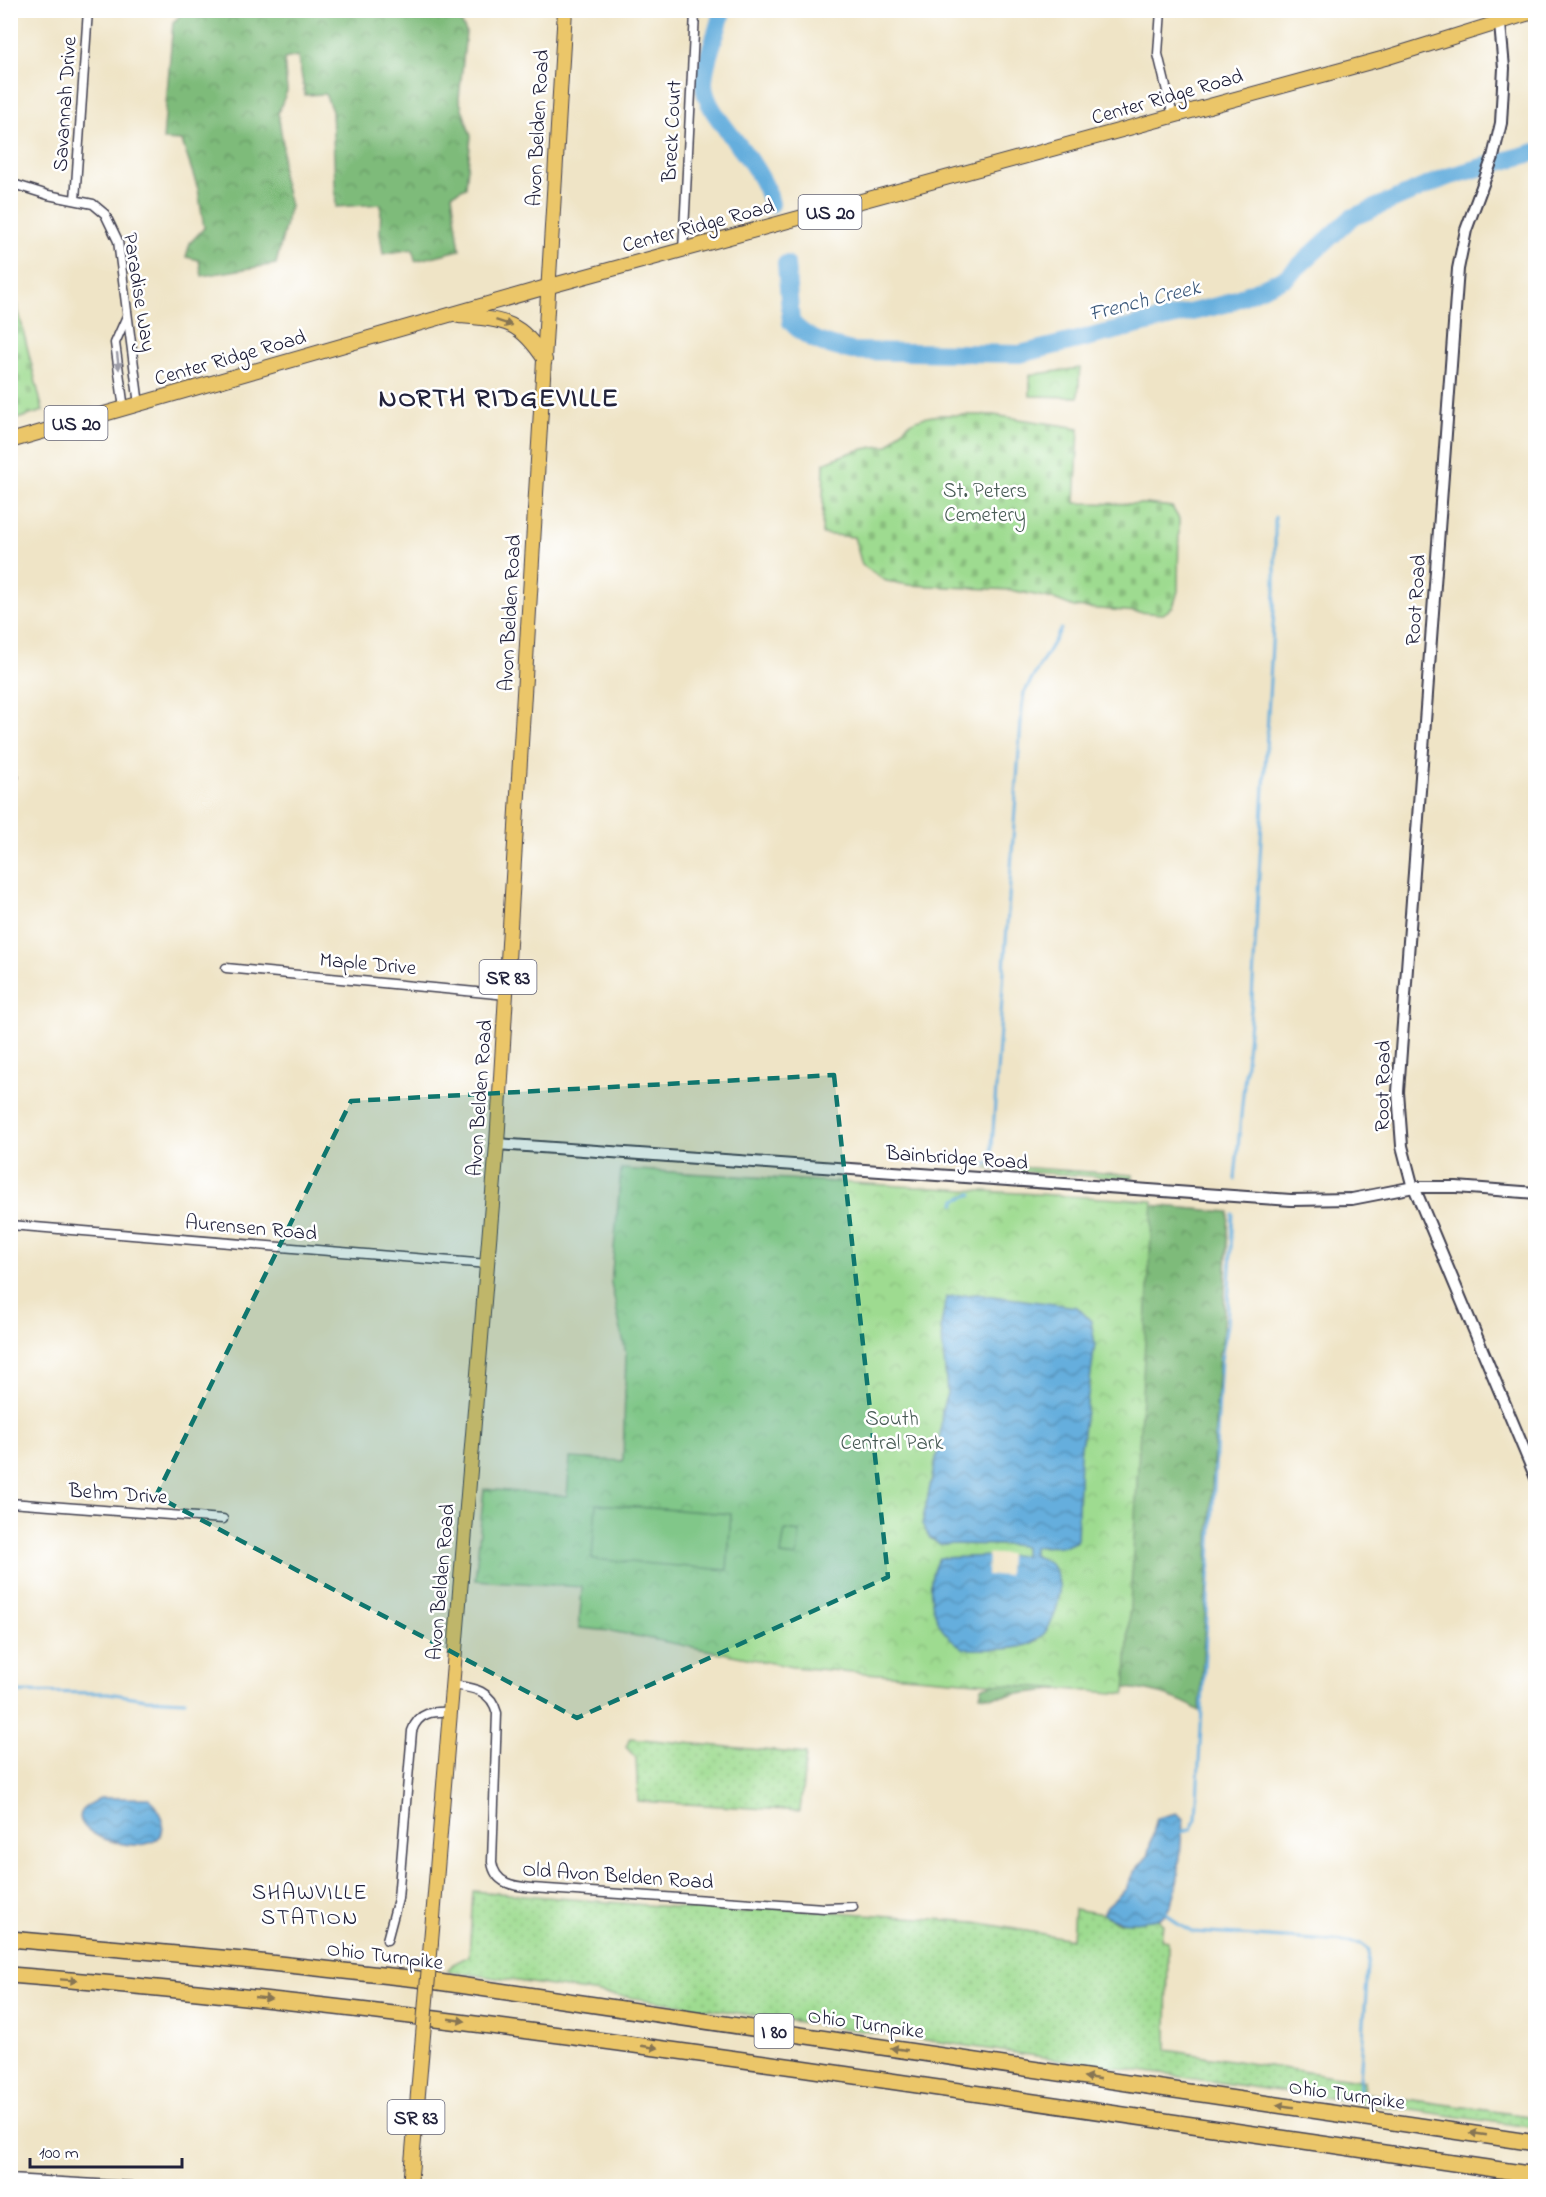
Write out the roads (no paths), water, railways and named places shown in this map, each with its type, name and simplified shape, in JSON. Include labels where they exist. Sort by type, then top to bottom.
[{"type":"highway","name":"Ohio Turnpike","points":[[10,1939],[220,1957],[418,1979],[1536,2143]]},
{"type":"highway","name":"I 80","points":[[10,1975],[142,1985],[452,2019],[1188,2123],[1536,2175]]},
{"type":"main road","name":"Avon Belden Road","points":[[410,2187],[497,1144],[565,10]]},
{"type":"main road","name":"Center Ridge Road","points":[[10,441],[550,286],[1173,116],[1498,17],[1536,10]]},
{"type":"main road","points":[[447,315],[484,318],[512,325],[524,332],[545,360]]},
{"type":"street","name":"Savannah Drive","points":[[75,200],[88,10]]},
{"type":"street","points":[[1161,10],[1158,54],[1173,116]]},
{"type":"street","name":"Breck Court","points":[[683,251],[695,14]]},
{"type":"street","name":"Root Road","points":[[1498,17],[1503,86],[1501,123],[1493,157],[1470,214],[1462,247],[1450,376],[1398,1092],[1400,1138],[1413,1186],[1536,1478]]},
{"type":"street","name":"Paradise Way","points":[[10,183],[48,195],[93,204],[105,214],[118,241],[139,405]]},
{"type":"street","points":[[124,409],[115,343],[127,316]]},
{"type":"street","points":[[10,794],[14,777]]},
{"type":"street","name":"Maple Drive","points":[[226,968],[507,995]]},
{"type":"street","name":"Bainbridge Road","points":[[497,1144],[1291,1200],[1352,1198],[1413,1186],[1536,1193]]},
{"type":"street","name":"Aurensen Road","points":[[10,1225],[488,1264]]},
{"type":"street","name":"Behm Drive","points":[[10,1503],[223,1519]]},
{"type":"street","name":"Old Avon Belden Road","points":[[453,1685],[482,1690],[495,1705],[498,1726],[492,1862],[494,1873],[501,1881],[514,1886],[544,1889],[824,1908],[853,1907]]},
{"type":"street","points":[[387,1940],[398,1899],[412,1731],[418,1718],[424,1714],[451,1712]]},
{"type":"street","points":[[10,2179],[131,2187]]},
{"type":"water","points":[[977,1294],[1077,1307],[1091,1321],[1095,1344],[1080,1455],[1077,1541],[1066,1546],[1033,1547],[1033,1555],[1050,1564],[1056,1572],[1059,1582],[1057,1605],[1054,1617],[1042,1636],[1034,1642],[1009,1649],[964,1649],[947,1635],[932,1603],[932,1575],[939,1558],[1024,1555],[1024,1547],[939,1544],[930,1538],[922,1524],[940,1440],[942,1410],[947,1393],[941,1326],[946,1297]]},
{"type":"water","points":[[100,1798],[149,1798],[160,1814],[161,1835],[151,1843],[136,1845],[118,1843],[87,1829],[81,1819],[84,1808]]},
{"type":"water","points":[[1176,1813],[1184,1819],[1179,1869],[1175,1894],[1165,1914],[1155,1919],[1132,1922],[1113,1919],[1103,1914],[1107,1906],[1126,1889],[1133,1873],[1147,1857],[1157,1818]]},
{"type":"waterway","name":"French Creek","points":[[722,10],[706,65],[704,83],[706,96],[722,124],[757,170],[771,204]]},
{"type":"waterway","name":"French Creek","points":[[786,264],[791,322],[804,333],[819,341],[852,351],[1020,354],[1225,304],[1287,277],[1351,218],[1447,177],[1536,152]]},
{"type":"waterway","points":[[1235,1179],[1252,999],[1275,591],[1275,517]]},
{"type":"waterway","points":[[984,1165],[991,1161],[1024,693],[1061,629]]},
{"type":"waterway","points":[[955,1204],[956,1200],[972,1194]]},
{"type":"waterway","points":[[1181,1832],[1191,1829],[1196,1819],[1221,1360],[1227,1324],[1233,1214]]},
{"type":"waterway","points":[[10,1692],[108,1693],[145,1699],[185,1701]]},
{"type":"waterway","points":[[1166,1912],[1178,1924],[1193,1932],[1347,1942],[1361,1944],[1369,1950],[1359,2095]]},
{"type":"district","name":"NORTH RIDGEVILLE","points":[[499,397]]},
{"type":"district","name":"SHAWVILLE STATION","points":[[310,1904]]},
{"type":"park label","name":"St. Peters Cemetery","points":[[985,502]]},
{"type":"park label","name":"South Central Park","points":[[892,1430]]}]
